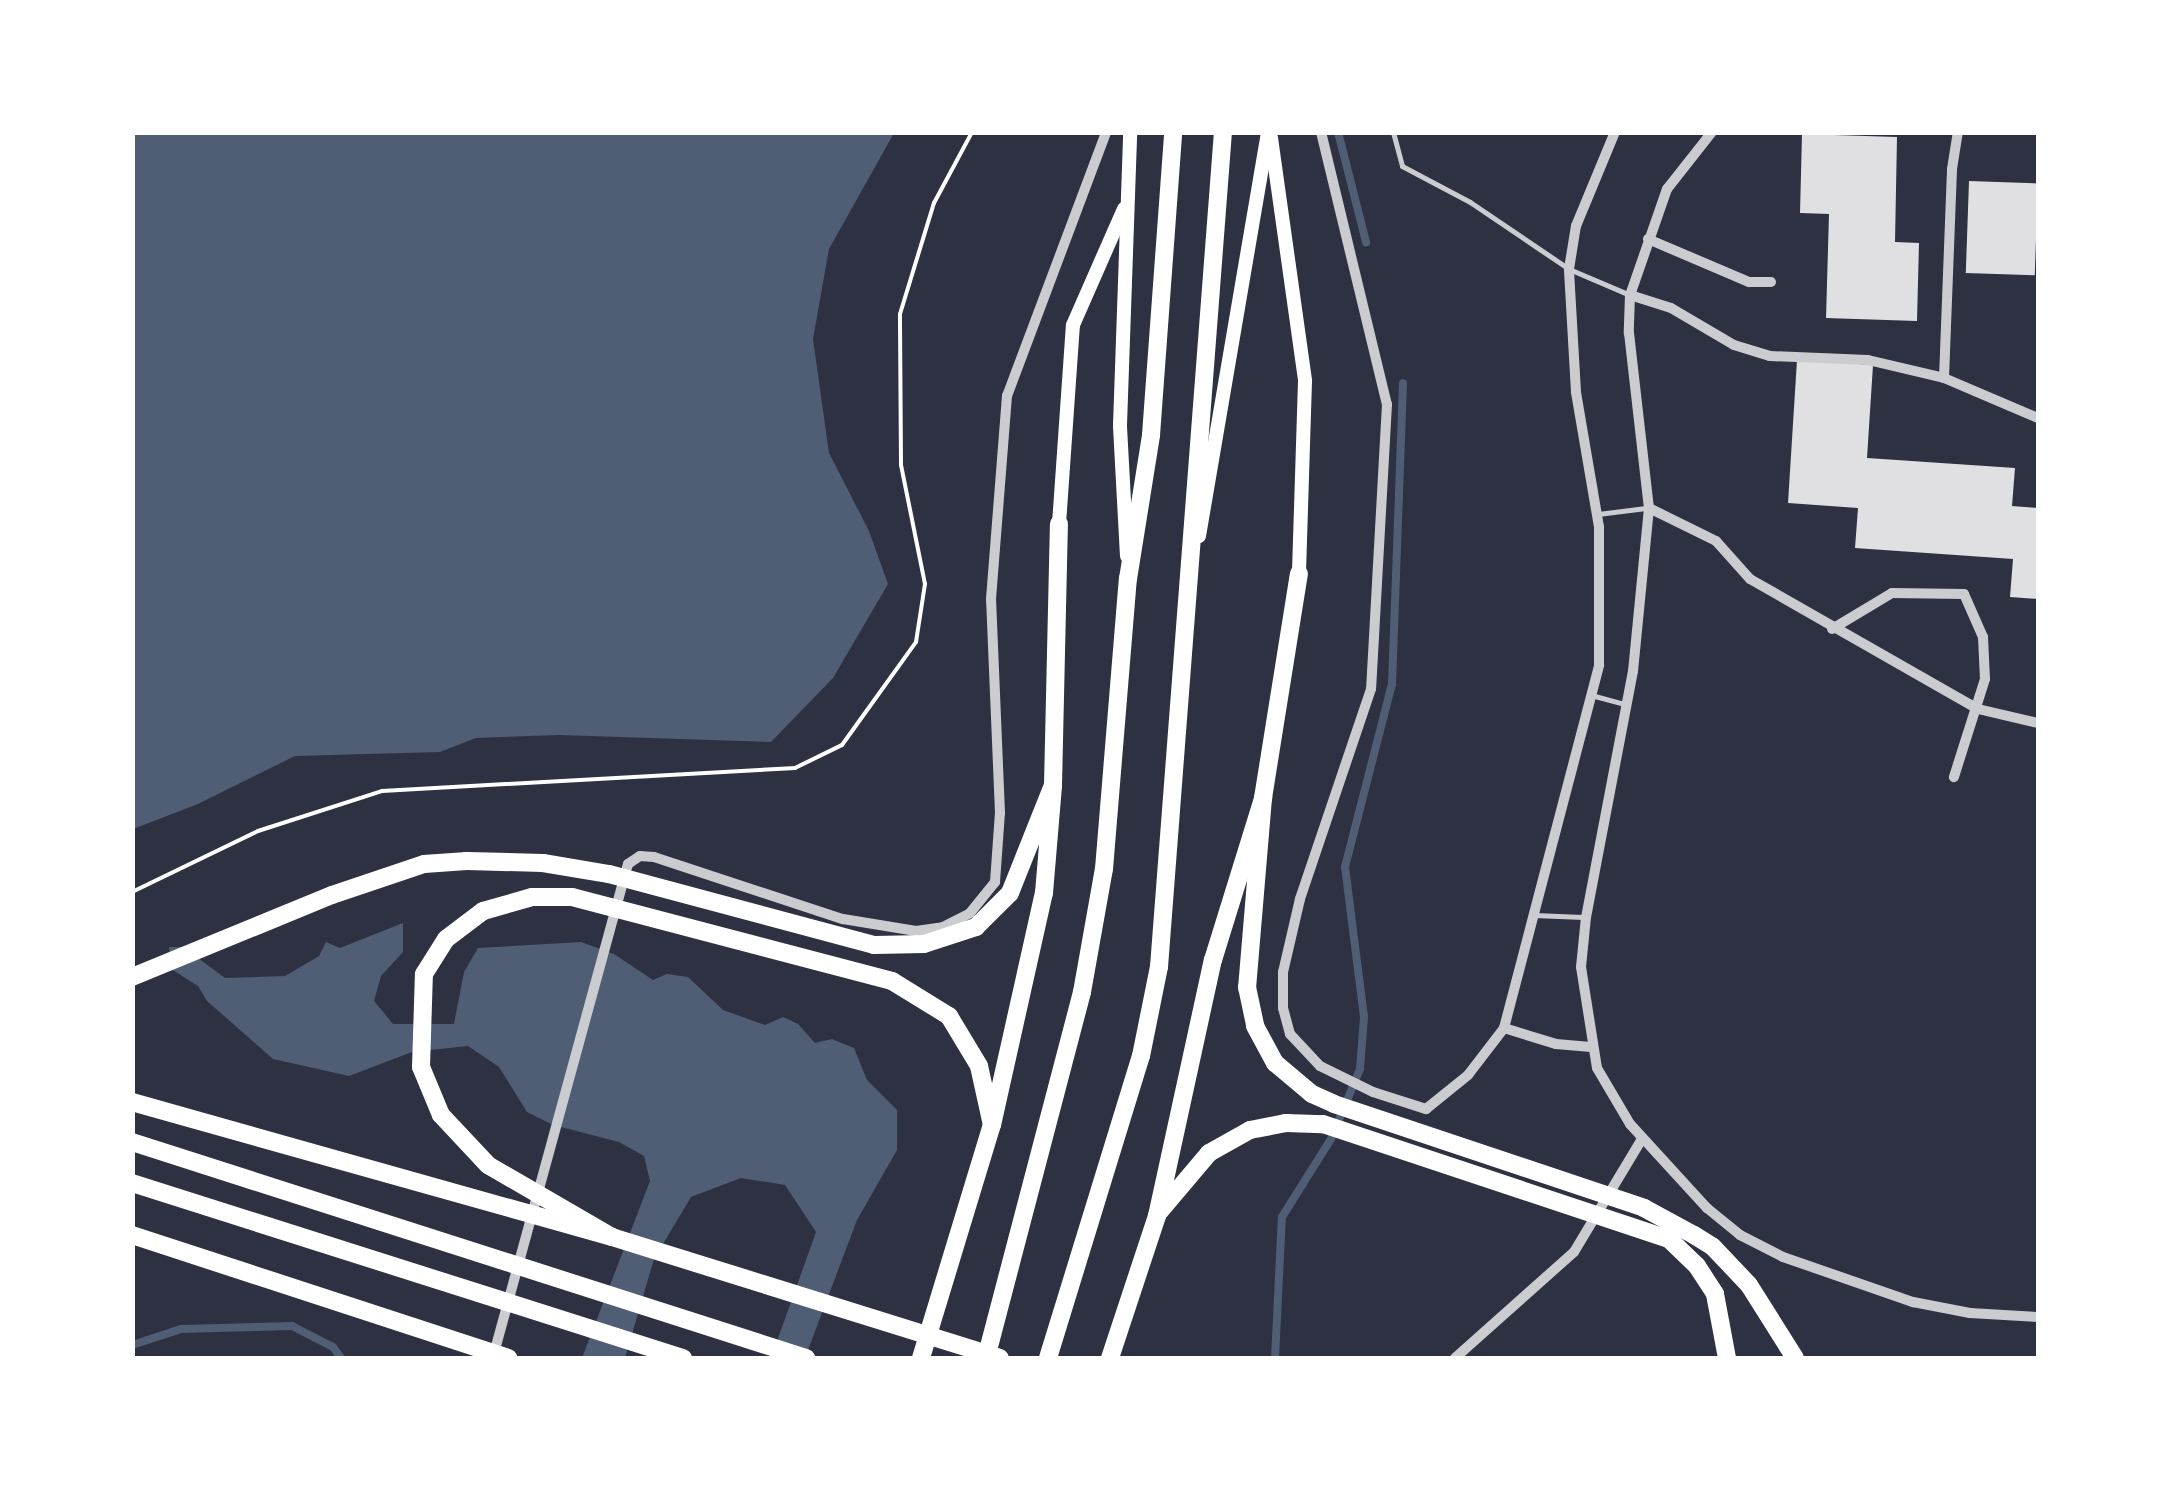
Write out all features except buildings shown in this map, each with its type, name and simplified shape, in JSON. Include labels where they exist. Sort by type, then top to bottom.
[{"type":"highway","points":[[986,1358],[1082,992],[1104,868],[1128,579],[1151,436],[1173,132]]},
{"type":"highway","points":[[1048,1358],[1141,1056],[1159,967],[1224,132]]},
{"type":"highway","points":[[921,1358],[992,1126],[1044,894],[1053,785],[1060,524]]},
{"type":"highway","points":[[1299,574],[1263,798],[1248,956],[1249,1007],[1275,1063],[1312,1094],[1334,1104],[1713,1247],[1770,1312],[1796,1358]]},
{"type":"highway","points":[[132,977],[332,894],[424,864],[543,863],[874,945],[924,944],[976,927],[1010,894],[1053,785]]},
{"type":"highway","points":[[1110,1358],[1156,1216],[1213,960],[1263,798]]},
{"type":"highway","points":[[612,1237],[488,1165],[440,1115],[421,1067],[424,974],[446,938],[482,911],[532,897],[572,897],[668,919],[892,981],[949,1016],[979,1066],[992,1126]]},
{"type":"highway","points":[[132,1102],[612,1237],[1000,1358]]},
{"type":"highway","points":[[1156,1216],[1209,1153],[1250,1130],[1286,1123],[1322,1124],[1641,1217],[1697,1266],[1715,1294],[1727,1358]]},
{"type":"highway","points":[[132,1142],[806,1358]]},
{"type":"highway","points":[[132,1183],[683,1358]]},
{"type":"highway","points":[[132,1235],[508,1358]]},
{"type":"main road","points":[[1128,579],[1120,424],[1130,132]]},
{"type":"main road","points":[[1190,591],[1269,132]]},
{"type":"main road","points":[[1269,132],[1305,381],[1299,574]]},
{"type":"main road","points":[[1060,524],[1073,325],[1128,200]]},
{"type":"street","points":[[492,1358],[628,864],[640,856],[843,920],[916,931],[943,927],[970,913],[995,882],[1000,860],[1000,814],[991,599],[1006,396],[1106,132]]},
{"type":"street","points":[[1320,132],[1388,404],[1371,689],[1300,899],[1283,972],[1282,1008],[1290,1034],[1320,1066],[1368,1090],[1426,1109],[1468,1075],[1504,1028],[1599,665],[1598,514],[1576,392],[1569,269],[1576,226],[1616,132]]},
{"type":"street","points":[[1712,132],[1667,190],[1630,295],[1629,333],[1649,508],[1633,671],[1586,917],[1582,967],[1596,1068],[1642,1138],[1707,1208],[1740,1235],[1783,1257],[1913,1302],[1970,1313],[2038,1317]]},
{"type":"street","points":[[1944,378],[1952,169],[1958,132]]},
{"type":"street","points":[[1648,239],[1749,282],[1771,282]]},
{"type":"street","points":[[1630,295],[1671,308],[1734,345],[1770,356],[1868,360],[1944,378],[2038,418]]},
{"type":"street","points":[[1649,508],[1716,541],[1750,579],[1832,629],[1978,709],[2038,723]]},
{"type":"street","points":[[1832,629],[1892,593],[1964,594],[1982,637],[1985,680],[1954,776]]},
{"type":"street","points":[[1504,1028],[1556,1044],[1591,1047]]},
{"type":"street","points":[[1455,1358],[1574,1252],[1642,1138]]},
{"type":"lane","points":[[1392,132],[1402,166],[1470,202],[1569,269],[1630,295]]},
{"type":"lane","points":[[1598,514],[1649,508]]},
{"type":"lane","points":[[1591,695],[1625,704]]},
{"type":"lane","points":[[1534,915],[1586,917]]},
{"type":"path","points":[[132,892],[258,831],[382,791],[795,768],[842,745],[916,642],[924,584],[901,464],[900,314],[934,203],[972,132]]},
{"type":"water","points":[[133,132],[894,133],[829,249],[813,339],[829,453],[869,531],[888,584],[833,678],[771,742],[559,735],[476,738],[440,752],[295,756],[198,804],[133,829]]},
{"type":"water","points":[[403,923],[403,952],[381,976],[374,1001],[393,1024],[454,1024],[464,972],[478,948],[581,942],[614,954],[653,980],[667,974],[688,977],[723,1010],[765,1025],[783,1017],[798,1024],[815,1043],[832,1039],[854,1048],[867,1080],[897,1110],[897,1150],[857,1220],[805,1358],[771,1358],[816,1232],[785,1185],[741,1178],[691,1197],[654,1259],[625,1358],[582,1358],[650,1181],[644,1156],[619,1142],[553,1125],[527,1112],[499,1067],[468,1046],[412,1052],[349,1076],[273,1059],[207,1001],[198,986],[171,969],[169,947],[183,947],[225,978],[285,976],[319,956],[326,942],[340,948]]},
{"type":"waterway","points":[[1338,132],[1366,242]]},
{"type":"waterway","points":[[1275,1358],[1282,1217],[1331,1139],[1360,1069],[1364,1017],[1345,867],[1392,684],[1403,383]]},
{"type":"waterway","points":[[132,1345],[181,1329],[292,1326],[333,1347],[341,1358]]}]
